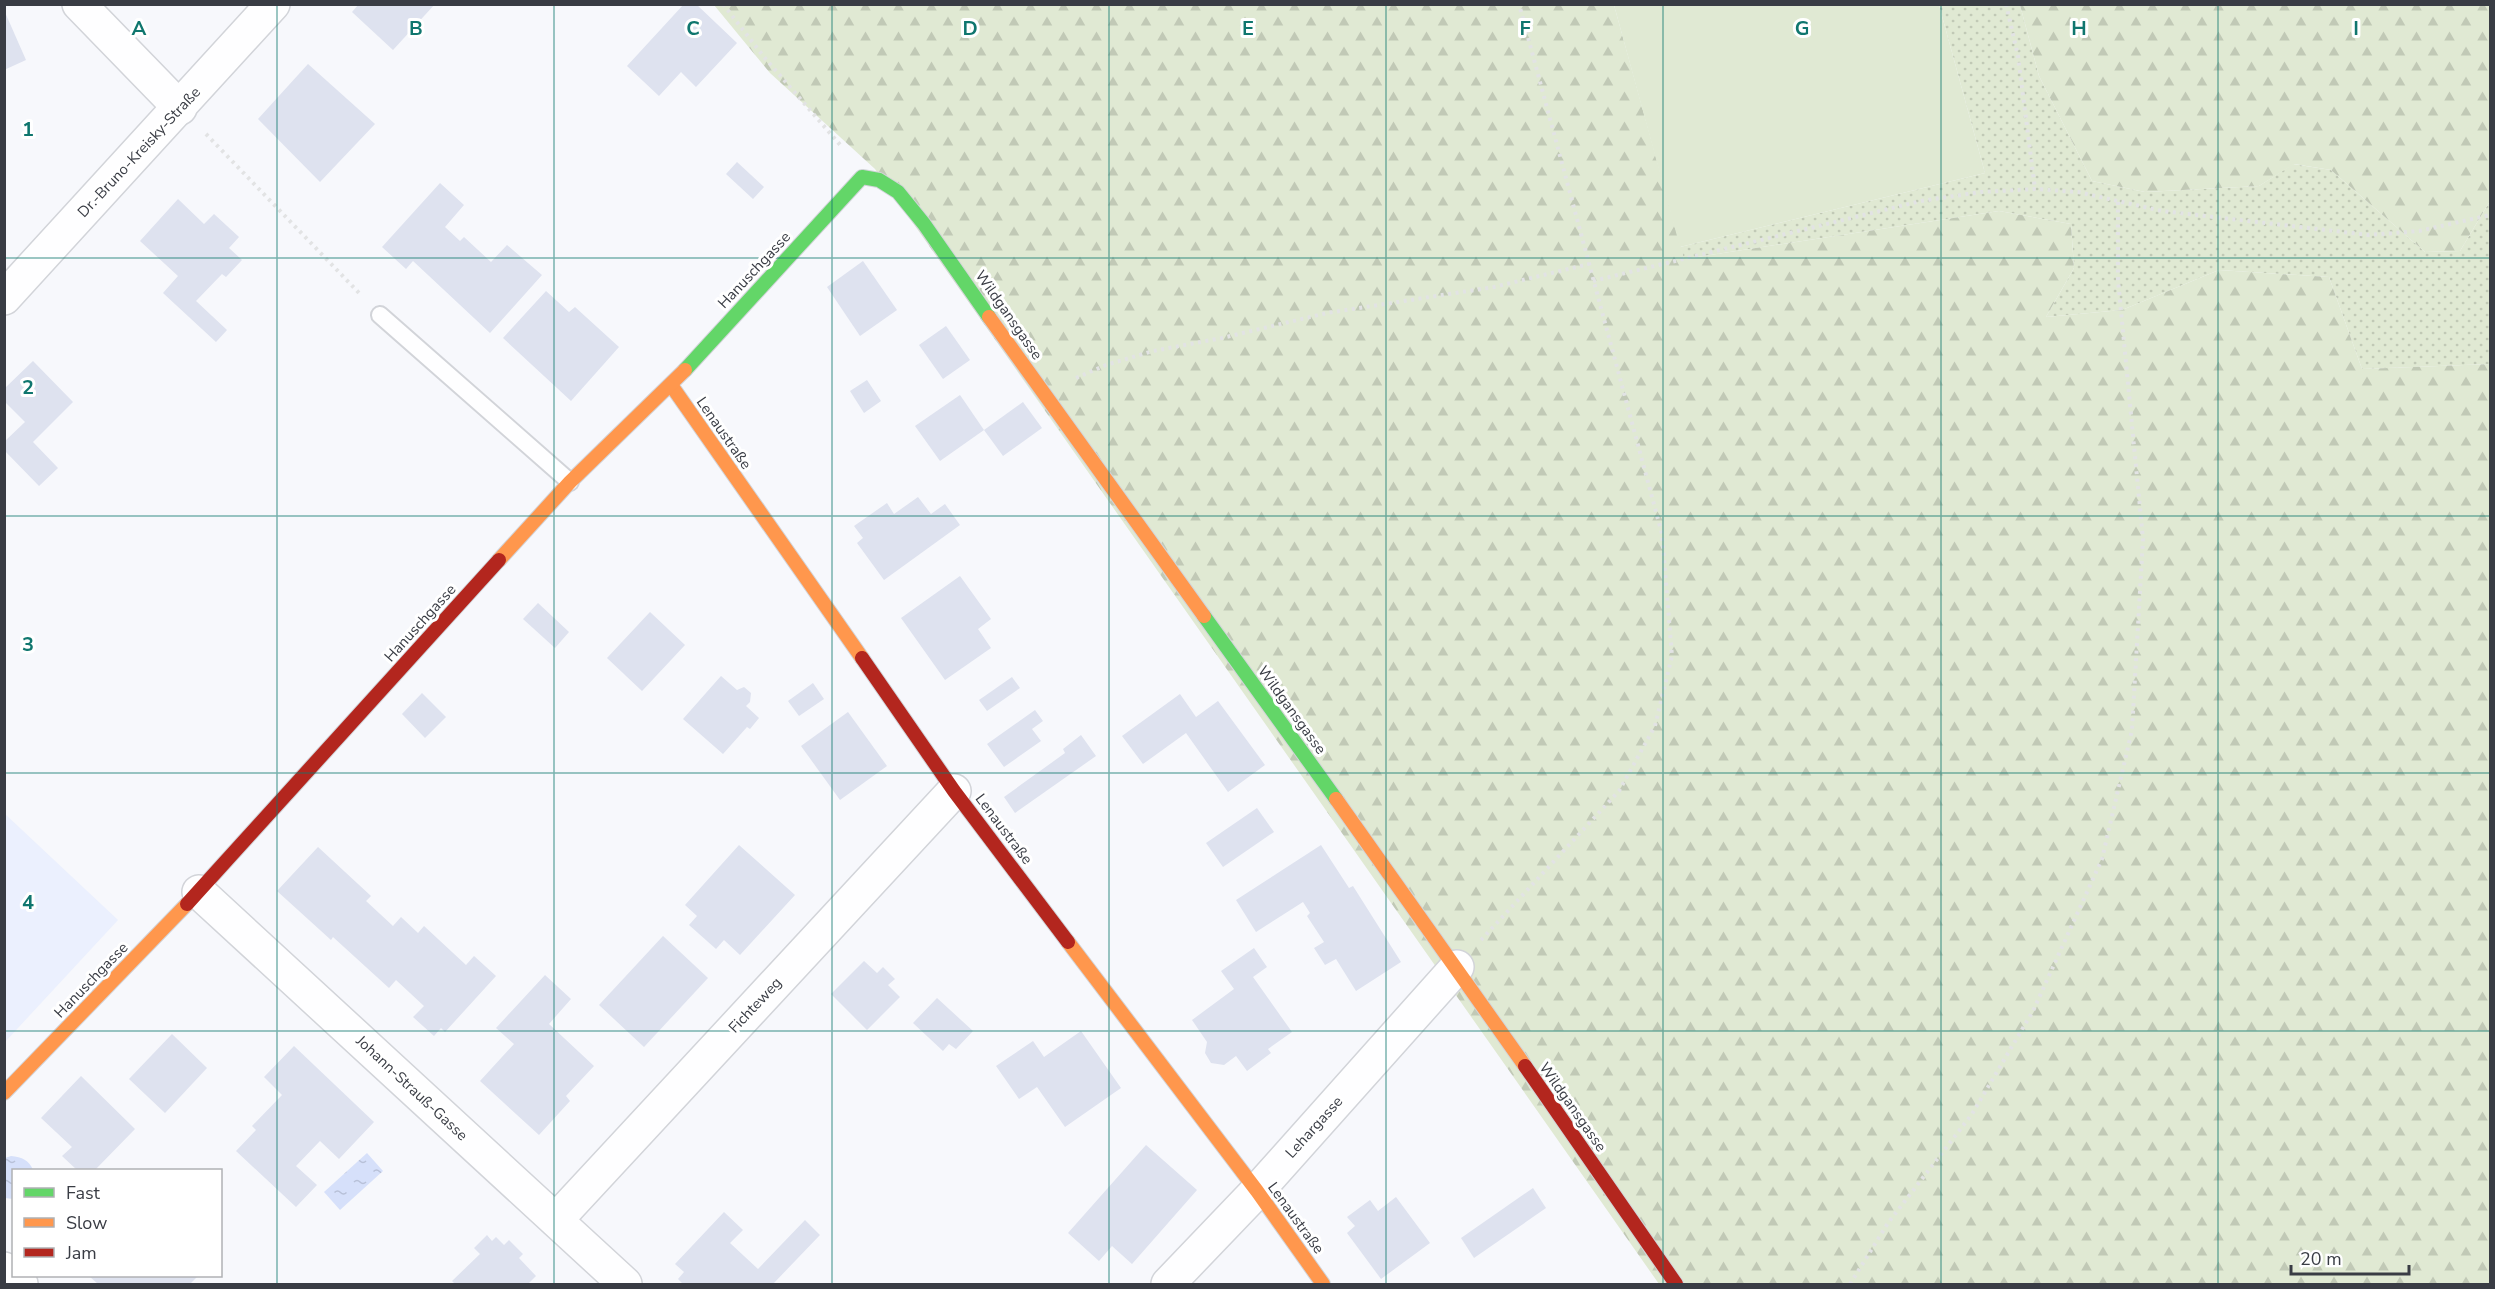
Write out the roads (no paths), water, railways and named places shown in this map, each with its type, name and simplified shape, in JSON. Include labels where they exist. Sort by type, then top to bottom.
[{"type":"street","points":[[79,4],[180,108]]},
{"type":"street","name":"Dr.-Bruno-Kreisky-Straße","points":[[4,298],[273,4]]},
{"type":"street","name":"Hanuschgasse","points":[[4,1093],[199,892],[570,482],[671,385],[862,177]]},
{"type":"street","name":"Wildgansgasse","points":[[862,177],[879,180],[898,192],[924,224],[1042,392],[1457,967],[1676,1284]]},
{"type":"street","name":"Lenaustraße","points":[[671,385],[954,790],[1257,1191],[1323,1284]]},
{"type":"street","name":"Fichteweg","points":[[556,1220],[954,790]]},
{"type":"street","name":"Johann-Strauß-Gasse","points":[[199,892],[626,1284]]},
{"type":"street","name":"Lehargasse","points":[[1168,1284],[1257,1191],[1457,967]]},
{"type":"lane","points":[[380,315],[570,482]]},
{"type":"water","points":[[367,1153],[383,1171],[340,1210],[324,1192]]},
{"type":"water","points":[[19,1157],[32,1169],[12,1169],[12,1199],[5,1198],[5,1158]]}]
